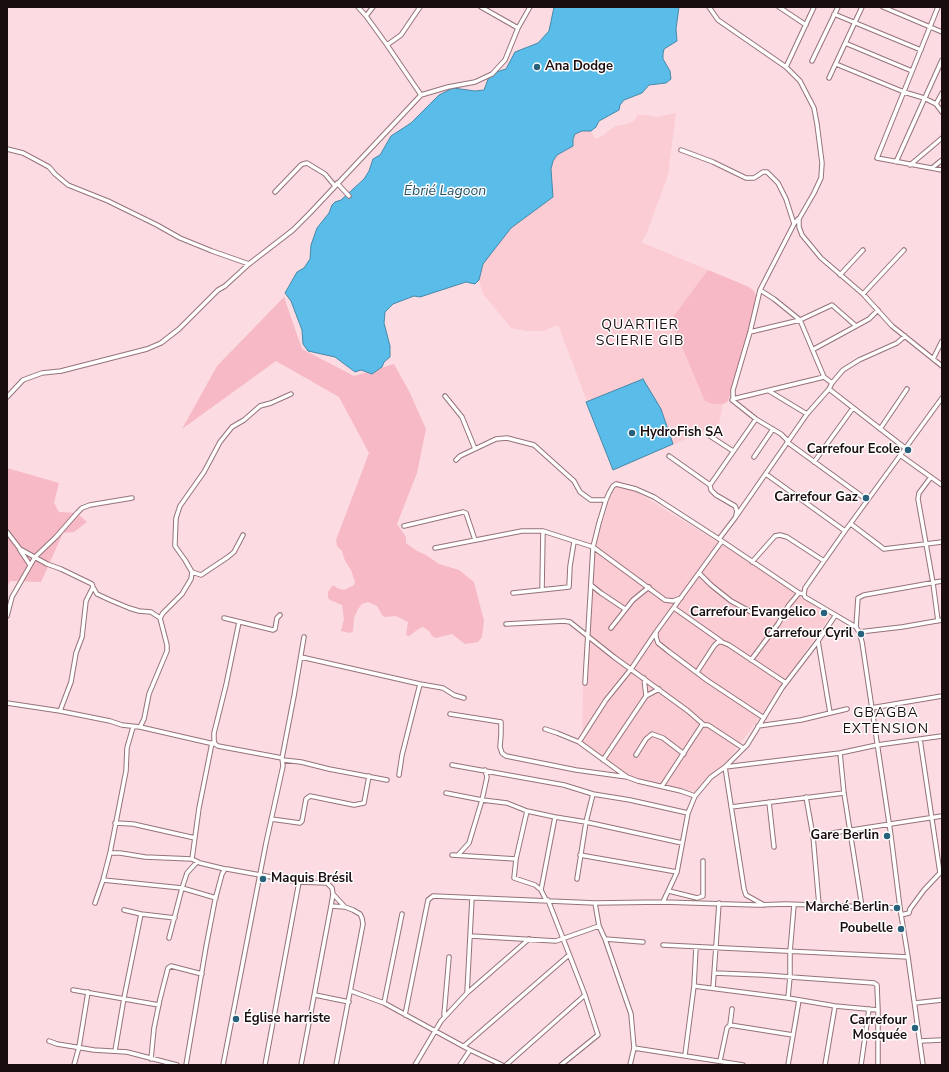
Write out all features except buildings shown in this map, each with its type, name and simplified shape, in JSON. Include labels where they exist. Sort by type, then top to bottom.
[{"type":"street","points":[[358,7],[387,45],[421,95]]},
{"type":"street","points":[[366,16],[374,7]]},
{"type":"street","points":[[387,45],[401,35],[420,7]]},
{"type":"street","points":[[481,7],[518,28]]},
{"type":"street","points":[[7,397],[23,380],[42,373],[61,371],[139,351],[159,344],[179,329],[218,290],[225,286],[249,264],[293,230],[421,95],[448,87],[475,82],[492,74],[505,60],[518,28],[530,7]]},
{"type":"street","points":[[709,7],[718,20],[786,67],[800,81],[814,108],[822,163],[821,178],[814,193],[799,219],[794,224],[760,290],[750,332],[733,390],[732,400],[756,419],[781,434],[787,442],[868,500]]},
{"type":"street","points":[[779,7],[806,25]]},
{"type":"street","points":[[786,67],[814,7]]},
{"type":"street","points":[[812,61],[838,7]]},
{"type":"street","points":[[829,78],[862,7]]},
{"type":"street","points":[[883,7],[942,32]]},
{"type":"street","points":[[938,7],[878,158],[942,170]]},
{"type":"street","points":[[834,14],[921,50]]},
{"type":"street","points":[[845,43],[912,71]]},
{"type":"street","points":[[896,162],[942,60]]},
{"type":"street","points":[[836,64],[904,92],[924,98],[936,104],[942,112]]},
{"type":"street","points":[[936,104],[942,93]]},
{"type":"street","points":[[910,165],[942,138]]},
{"type":"street","points":[[7,149],[23,154],[49,167],[68,185],[108,201],[180,238],[249,264]]},
{"type":"street","points":[[680,150],[713,162],[746,178],[754,178],[762,172],[767,172],[778,183],[786,199],[794,224]]},
{"type":"street","points":[[932,169],[942,160]]},
{"type":"street","points":[[275,192],[300,165],[307,164],[325,174],[349,196]]},
{"type":"street","points":[[799,219],[799,228],[812,248],[840,275],[863,294],[892,326],[942,366]]},
{"type":"street","points":[[840,275],[862,250]]},
{"type":"street","points":[[863,294],[904,250]]},
{"type":"street","points":[[760,290],[800,320],[814,349],[824,376],[832,383]]},
{"type":"street","points":[[750,332],[800,320],[832,305],[856,326]]},
{"type":"street","points":[[814,349],[869,319],[878,310]]},
{"type":"street","points":[[579,742],[606,700],[631,669],[656,632],[700,574],[735,518],[807,414],[843,370],[859,360],[897,342],[904,336]]},
{"type":"street","points":[[933,358],[942,341]]},
{"type":"street","points":[[733,399],[824,376]]},
{"type":"street","points":[[829,388],[905,448]]},
{"type":"street","points":[[880,429],[907,389]]},
{"type":"street","points":[[769,391],[807,414]]},
{"type":"street","points":[[160,618],[182,594],[192,579],[192,572],[175,546],[174,533],[176,518],[180,506],[204,472],[220,442],[232,427],[244,420],[260,406],[291,394]]},
{"type":"street","points":[[444,396],[462,417],[475,449]]},
{"type":"street","points":[[804,594],[805,588],[845,531],[942,398]]},
{"type":"street","points":[[814,462],[853,408]]},
{"type":"street","points":[[710,485],[756,419]]},
{"type":"street","points":[[754,457],[773,429]]},
{"type":"street","points":[[710,436],[733,451]]},
{"type":"street","points":[[456,460],[460,456],[496,439],[507,438],[534,445],[574,481],[580,492],[591,500],[606,500]]},
{"type":"street","points":[[900,455],[942,485]]},
{"type":"street","points":[[669,456],[710,485],[711,490],[716,495],[736,506],[737,511],[735,518]]},
{"type":"street","points":[[766,474],[845,531]]},
{"type":"street","points":[[859,632],[940,621],[925,545],[918,499],[919,493],[931,478]]},
{"type":"street","points":[[585,683],[593,547],[598,523],[606,500],[613,486],[616,484],[636,489],[654,498],[721,540],[799,593],[804,594],[805,597],[856,628],[859,632],[877,745],[923,1065]]},
{"type":"street","points":[[7,616],[12,597],[35,557],[82,508],[95,504],[132,498]]},
{"type":"street","points":[[404,526],[463,512],[466,513],[474,540]]},
{"type":"street","points":[[851,524],[884,549],[942,542]]},
{"type":"street","points":[[435,548],[522,531],[543,531],[593,547],[649,587],[664,600],[681,598]]},
{"type":"street","points":[[542,590],[543,531]]},
{"type":"street","points":[[7,532],[30,565]]},
{"type":"street","points":[[192,572],[201,575],[228,557],[234,552],[243,535]]},
{"type":"street","points":[[752,562],[775,536],[780,535],[787,537],[824,561]]},
{"type":"street","points":[[513,592],[569,588],[570,566],[574,542]]},
{"type":"street","points":[[20,549],[47,564],[92,584],[97,594],[134,610],[150,612],[160,618],[167,645],[149,694],[144,719],[140,727]]},
{"type":"street","points":[[700,574],[710,585],[731,601],[753,613]]},
{"type":"street","points":[[856,628],[858,598],[864,595],[942,581]]},
{"type":"street","points":[[591,585],[625,609]]},
{"type":"street","points":[[60,711],[71,682],[76,653],[82,637],[86,602],[93,587]]},
{"type":"street","points":[[611,628],[633,600],[649,587]]},
{"type":"street","points":[[751,660],[799,593]]},
{"type":"street","points":[[674,608],[722,642],[729,645],[786,683]]},
{"type":"street","points":[[224,618],[273,630],[275,629],[277,618],[280,615]]},
{"type":"street","points":[[663,902],[677,872],[688,813],[695,796],[711,777],[725,767],[752,738],[758,726],[786,683],[835,616]]},
{"type":"street","points":[[506,624],[564,620],[570,622],[695,716],[704,725],[708,725],[743,748]]},
{"type":"street","points":[[192,859],[199,808],[214,743],[214,733],[240,622]]},
{"type":"street","points":[[656,632],[658,643],[696,672],[764,718]]},
{"type":"street","points":[[223,1065],[271,819],[283,766],[304,637]]},
{"type":"street","points":[[818,641],[830,713]]},
{"type":"street","points":[[696,672],[714,646],[718,642],[722,642]]},
{"type":"street","points":[[301,657],[443,688],[454,695],[464,698]]},
{"type":"street","points":[[644,678],[646,696]]},
{"type":"street","points":[[399,775],[403,748],[420,684]]},
{"type":"street","points":[[603,760],[646,696],[659,689]]},
{"type":"street","points":[[871,708],[942,696]]},
{"type":"street","points":[[7,703],[60,711],[133,727],[140,727],[214,743],[218,746],[387,780]]},
{"type":"street","points":[[758,726],[801,720],[847,710]]},
{"type":"street","points":[[450,714],[500,722],[500,747],[502,753],[506,756],[576,770],[628,777]]},
{"type":"street","points":[[662,786],[701,726],[704,725]]},
{"type":"street","points":[[95,903],[110,852],[126,771],[127,748],[133,727]]},
{"type":"street","points":[[545,729],[579,742],[628,777],[695,796]]},
{"type":"street","points":[[636,754],[646,739],[652,734],[663,738],[684,754]]},
{"type":"street","points":[[725,767],[840,752],[942,736]]},
{"type":"street","points":[[901,915],[909,913],[910,909],[924,890],[940,873],[933,817],[920,739]]},
{"type":"street","points":[[840,752],[849,830],[862,907]]},
{"type":"street","points":[[452,765],[569,786],[593,794],[630,800],[688,813]]},
{"type":"street","points":[[725,767],[744,889],[746,895],[751,899],[765,905]]},
{"type":"street","points":[[458,855],[469,843],[482,800],[487,777],[485,770]]},
{"type":"street","points":[[271,819],[300,823],[302,821],[306,799],[310,796],[354,805],[364,802],[369,776]]},
{"type":"street","points":[[446,793],[507,803],[555,817],[586,822],[682,843]]},
{"type":"street","points":[[731,807],[844,793]]},
{"type":"street","points":[[577,879],[586,822],[593,794]]},
{"type":"street","points":[[806,797],[813,836],[820,905]]},
{"type":"street","points":[[769,802],[774,847]]},
{"type":"street","points":[[527,810],[516,859],[514,878],[535,885],[542,890],[585,995],[598,1034],[562,1065]]},
{"type":"street","points":[[813,836],[942,816]]},
{"type":"street","points":[[542,890],[555,817]]},
{"type":"street","points":[[115,823],[133,824],[195,838]]},
{"type":"street","points":[[110,852],[145,857],[192,859],[197,862],[224,869],[300,882],[327,883],[331,886],[333,894],[331,906],[301,1065]]},
{"type":"street","points":[[452,855],[516,859]]},
{"type":"street","points":[[580,855],[677,872]]},
{"type":"street","points":[[669,891],[697,898],[703,896],[703,861]]},
{"type":"street","points":[[169,938],[187,873],[197,862]]},
{"type":"street","points":[[186,1065],[216,898],[224,869]]},
{"type":"street","points":[[103,880],[182,888],[216,898]]},
{"type":"street","points":[[265,1065],[300,882]]},
{"type":"street","points":[[333,894],[345,907]]},
{"type":"street","points":[[406,1015],[428,900],[433,896],[594,903],[663,902],[765,905],[786,904],[900,908]]},
{"type":"street","points":[[467,993],[472,898]]},
{"type":"street","points":[[594,903],[599,926],[632,1014],[634,1048],[630,1065]]},
{"type":"street","points":[[713,988],[719,903]]},
{"type":"street","points":[[788,998],[794,905]]},
{"type":"street","points":[[331,906],[345,907],[360,914],[363,924],[336,1065]]},
{"type":"street","points":[[124,910],[141,914],[175,918]]},
{"type":"street","points":[[115,1051],[141,914]]},
{"type":"street","points":[[384,1003],[402,914]]},
{"type":"street","points":[[471,936],[556,940],[563,939],[599,926]]},
{"type":"street","points":[[415,1065],[434,1030],[444,1016],[467,993],[529,939]]},
{"type":"street","points":[[605,939],[643,942]]},
{"type":"street","points":[[663,945],[908,957]]},
{"type":"street","points":[[685,1055],[694,986],[696,947]]},
{"type":"street","points":[[464,1046],[569,955]]},
{"type":"street","points":[[444,1016],[448,957]]},
{"type":"street","points":[[151,1059],[154,1028],[168,968],[171,966],[202,974]]},
{"type":"street","points":[[714,973],[874,983],[877,985],[878,1065]]},
{"type":"street","points":[[694,986],[788,998],[835,1006],[878,1010]]},
{"type":"street","points":[[73,990],[159,1005]]},
{"type":"street","points":[[351,991],[384,1003],[470,1050],[502,1065]]},
{"type":"street","points":[[74,1065],[79,1047],[88,992]]},
{"type":"street","points":[[315,995],[349,1002]]},
{"type":"street","points":[[506,1065],[585,995]]},
{"type":"street","points":[[788,1065],[799,1000]]},
{"type":"street","points":[[915,1002],[942,1000]]},
{"type":"street","points":[[825,1065],[835,1006]]},
{"type":"street","points":[[720,1061],[730,1025],[732,1008]]},
{"type":"street","points":[[861,1065],[869,1009]]},
{"type":"street","points":[[730,1025],[793,1035]]},
{"type":"street","points":[[920,1041],[942,1040]]},
{"type":"street","points":[[49,1041],[94,1050],[127,1052],[177,1065]]},
{"type":"street","points":[[634,1048],[743,1065]]},
{"type":"street","points":[[460,1065],[470,1050]]},
{"type":"shaded area","points":[[676,113],[668,175],[646,235],[641,242],[749,287],[754,291],[757,302],[729,398],[727,402],[723,404],[719,425],[613,470],[558,325],[543,331],[527,331],[511,328],[483,294],[479,280],[483,264],[511,228],[553,197],[551,169],[553,161],[557,155],[573,146],[575,134],[582,131],[591,131],[595,139],[604,135],[616,126],[628,124],[635,120],[637,115],[657,117]]},
{"type":"shaded area","points":[[708,270],[749,287],[754,291],[757,302],[729,398],[727,402],[723,404],[713,404],[705,401],[674,328],[668,324]]},
{"type":"shaded area","points":[[284,297],[302,349],[354,376],[394,364],[410,393],[426,429],[417,473],[397,524],[406,537],[406,543],[439,564],[459,570],[474,582],[484,621],[482,637],[478,642],[465,644],[452,634],[436,638],[423,627],[409,636],[406,635],[408,622],[396,616],[385,617],[382,615],[377,606],[368,602],[362,604],[358,609],[354,618],[353,631],[350,633],[341,631],[344,619],[342,605],[330,600],[328,598],[328,592],[332,586],[344,590],[354,585],[355,582],[342,551],[337,546],[336,540],[369,453],[339,397],[276,361],[182,429],[217,366]]},
{"type":"shaded area","points":[[7,468],[59,483],[54,503],[59,512],[77,513],[87,522],[74,532],[63,533],[41,582],[10,581],[7,587]]},
{"type":"shaded area","points":[[616,479],[724,546],[830,616],[728,760],[696,792],[628,777],[582,743],[583,686],[595,546]]},
{"type":"water","name":"Ébrié Lagoon","points":[[554,7],[679,7],[676,29],[677,41],[664,49],[663,54],[663,59],[670,71],[671,79],[666,83],[649,85],[642,93],[624,100],[620,105],[619,110],[599,121],[596,127],[591,131],[582,131],[575,134],[573,146],[557,155],[553,161],[551,169],[553,197],[511,228],[483,264],[479,280],[475,284],[466,282],[420,297],[414,296],[393,304],[385,312],[384,323],[390,346],[390,357],[384,362],[382,367],[372,374],[361,370],[355,372],[335,357],[308,351],[303,344],[302,330],[291,301],[285,293],[297,272],[304,268],[310,259],[311,245],[317,228],[329,213],[332,205],[341,200],[364,179],[369,171],[373,159],[380,155],[391,136],[411,123],[439,95],[453,88],[475,91],[484,90],[490,74],[506,69],[515,52],[538,43],[549,31]]},
{"type":"water","name":"HydroFish SA","points":[[643,379],[661,409],[673,444],[613,470],[586,402]]},
{"type":"place","name":"Ana Dodge","points":[[537,67]]},
{"type":"place","name":"HydroFish SA","points":[[632,433]]},
{"type":"place","name":"Carrefour Ecole","points":[[908,450]]},
{"type":"place","name":"Carrefour Gaz","points":[[866,498]]},
{"type":"place","name":"Carrefour Evangelico","points":[[824,613]]},
{"type":"place","name":"Carrefour Cyril","points":[[861,634]]},
{"type":"place","name":"Gare Berlin","points":[[887,836]]},
{"type":"place","name":"Maquis Brésil","points":[[263,879]]},
{"type":"place","name":"Marché Berlin","points":[[897,908]]},
{"type":"place","name":"Poubelle","points":[[901,929]]},
{"type":"place","name":"Église harriste","points":[[236,1019]]},
{"type":"place","name":"Carrefour Mosquée","points":[[915,1028]]},
{"type":"district","name":"QUARTIER SCIERIE GIB","points":[[640,334]]},
{"type":"district","name":"GBAGBA EXTENSION","points":[[886,722]]}]
